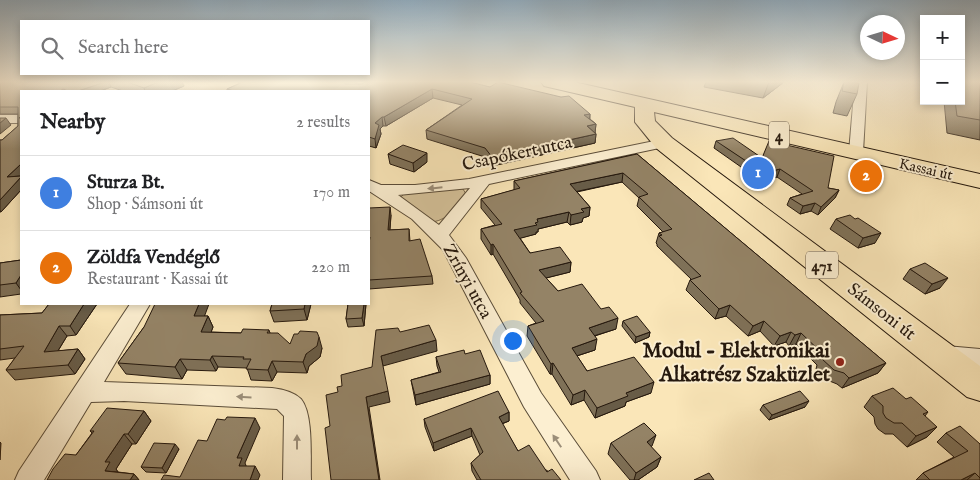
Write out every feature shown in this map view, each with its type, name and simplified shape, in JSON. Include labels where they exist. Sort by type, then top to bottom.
[{"type":"main road","points":[[596,104],[656,137],[658,124],[665,120],[702,117]]},
{"type":"main road","name":"Sámsoni út","points":[[641,104],[644,119],[656,137],[980,386]]},
{"type":"main road","name":"Kassai út","points":[[647,104],[980,181]]},
{"type":"street","points":[[856,152],[859,104]]},
{"type":"street","points":[[0,119],[19,125]]},
{"type":"street","name":"Csapókert utca","points":[[373,187],[397,191],[424,190],[484,181],[656,137]]},
{"type":"street","points":[[441,234],[484,181]]},
{"type":"street","name":"Zrínyi utca","points":[[373,187],[412,211],[441,234],[458,258],[535,407],[586,480]]},
{"type":"street","points":[[29,480],[139,305]]},
{"type":"street","points":[[939,355],[980,358]]},
{"type":"street","points":[[83,392],[272,398],[291,405],[296,416],[297,480]]},
{"type":"shaded area","points":[[463,189],[466,194],[448,215],[433,222],[400,198],[405,193]]},
{"type":"building","points":[[0,104],[20,104],[20,165],[7,177],[20,176],[20,178],[0,200],[0,140],[18,126],[18,107],[0,107]]},
{"type":"building","points":[[370,104],[406,104],[375,123],[379,125],[375,139],[370,137]]},
{"type":"building","points":[[464,104],[579,104],[590,114],[584,115],[596,124],[587,126],[596,134],[492,157],[485,148],[426,130]]},
{"type":"building","points":[[980,104],[980,120],[957,116],[956,105]]},
{"type":"building","points":[[733,138],[762,158],[769,141],[834,156],[828,188],[839,190],[821,207],[815,203],[803,206],[790,198],[813,191],[780,169],[764,173],[716,141]]},
{"type":"building","points":[[403,145],[427,153],[413,163],[388,154]]},
{"type":"building","points":[[637,154],[886,363],[849,378],[844,373],[834,370],[822,359],[823,354],[801,333],[795,335],[791,332],[780,336],[764,321],[753,326],[730,305],[719,309],[690,280],[701,276],[659,236],[662,235],[659,233],[672,229],[639,197],[648,194],[623,173],[570,184],[590,207],[581,209],[584,212],[571,215],[569,212],[537,219],[538,222],[535,223],[537,225],[514,230],[530,253],[560,247],[571,262],[539,270],[558,291],[582,284],[601,309],[609,307],[618,318],[589,328],[597,339],[572,348],[587,371],[634,357],[654,382],[626,393],[628,396],[597,408],[585,390],[573,395],[528,326],[544,321],[520,293],[522,292],[493,244],[491,245],[481,229],[502,224],[481,199],[520,188],[514,181]]},
{"type":"building","points":[[866,164],[881,167],[880,183],[866,180]]},
{"type":"building","points":[[390,207],[388,230],[409,229],[409,241],[420,239],[432,276],[370,280],[370,208]]},
{"type":"building","points":[[850,215],[881,233],[863,238],[836,219]]},
{"type":"building","points":[[20,260],[20,277],[16,283],[0,285],[0,263]]},
{"type":"building","points":[[925,263],[948,278],[932,284],[910,269]]},
{"type":"building","points":[[48,305],[83,305],[70,326],[59,326],[44,352],[78,349],[68,365],[6,370],[24,346],[0,349],[0,315],[42,313]]},
{"type":"building","points":[[155,305],[199,305],[194,316],[208,316],[201,332],[241,333],[243,329],[269,330],[267,333],[278,333],[290,344],[294,334],[298,334],[300,331],[317,332],[319,337],[317,346],[306,354],[303,362],[272,361],[268,370],[246,369],[251,359],[243,359],[244,357],[212,356],[210,360],[180,359],[175,367],[118,363],[144,327]]},
{"type":"building","points":[[272,305],[305,305],[304,309],[270,311]]},
{"type":"building","points":[[348,305],[364,305],[362,318],[346,319]]},
{"type":"building","points":[[637,316],[650,332],[636,337],[623,321]]},
{"type":"building","points":[[429,325],[436,340],[381,356],[388,391],[366,397],[379,480],[331,480],[325,428],[330,426],[326,395],[338,392],[337,387],[342,386],[341,375],[372,367],[376,330],[398,328],[400,332]]},
{"type":"building","points":[[464,350],[465,354],[480,350],[490,375],[415,395],[411,380],[441,372],[436,357]]},
{"type":"building","points":[[893,388],[906,399],[911,397],[928,412],[923,414],[937,427],[916,436],[902,423],[894,423],[886,418],[883,413],[883,406],[872,396]]},
{"type":"building","points":[[498,391],[509,412],[499,417],[518,451],[529,445],[547,472],[552,469],[561,480],[481,480],[471,463],[483,452],[471,428],[433,443],[424,419]]},
{"type":"building","points":[[800,391],[809,401],[772,415],[763,405]]},
{"type":"building","points":[[107,408],[144,411],[128,434],[124,434],[105,462],[110,462],[105,471],[134,474],[130,480],[47,480],[65,454],[76,455],[94,431],[90,431]]},
{"type":"building","points":[[227,417],[255,418],[237,458],[242,458],[239,466],[255,466],[250,480],[161,480],[164,475],[180,477],[198,440],[207,441],[217,419],[225,420]]},
{"type":"building","points":[[644,423],[656,435],[647,442],[661,457],[636,473],[611,443]]},
{"type":"building","points":[[960,426],[980,444],[980,478],[975,473],[961,480],[930,480],[923,473],[968,451],[946,433]]},
{"type":"building","points":[[154,443],[175,444],[162,468],[141,467]]},
{"type":"building","points":[[709,473],[714,480],[694,480]]},
{"type":"place","name":"Sturza Bt.","points":[[758,173]]},
{"type":"place","name":"Zöldfa Vendéglő","points":[[866,176]]},
{"type":"place","name":"Modul - Elektronikai Alkatrész Szaküzlet","points":[[840,362]]}]
